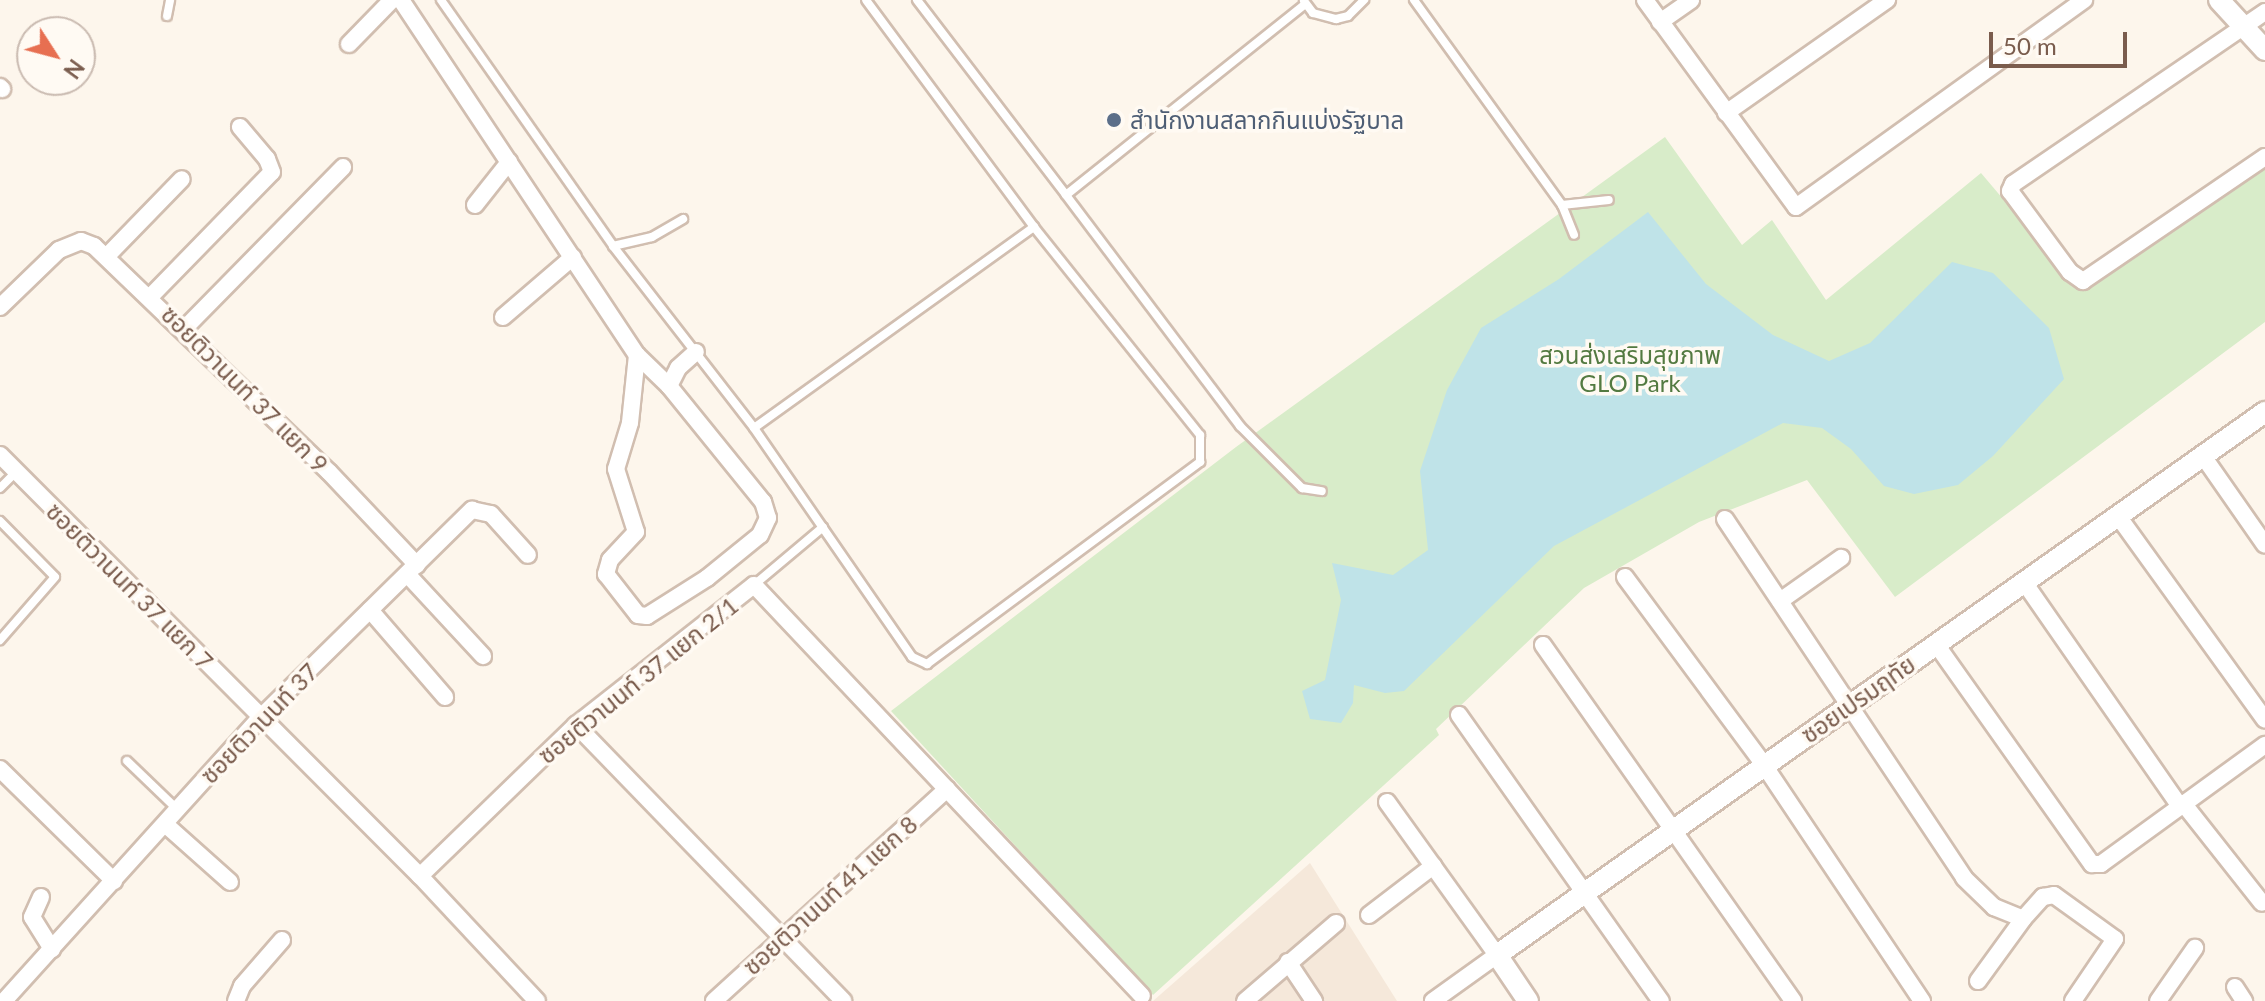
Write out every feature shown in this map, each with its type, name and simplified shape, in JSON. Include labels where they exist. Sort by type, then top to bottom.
[{"type":"street","points":[[349,44],[392,0]]},
{"type":"street","points":[[401,0],[637,355],[669,386],[763,502],[768,518],[760,535],[707,578],[655,612],[638,615],[606,574],[610,560],[636,532],[616,469],[630,423],[637,355]]},
{"type":"street","points":[[1645,0],[1788,201],[1796,207],[1806,204],[2084,0]]},
{"type":"street","points":[[1660,22],[1691,0]]},
{"type":"street","points":[[1726,113],[1887,0]]},
{"type":"street","points":[[2219,0],[2265,50]]},
{"type":"street","points":[[2265,12],[2013,184],[2010,191],[2070,272],[2083,281],[2265,157]]},
{"type":"street","points":[[151,296],[272,172],[240,127]]},
{"type":"street","points":[[475,205],[509,162]]},
{"type":"street","points":[[184,329],[343,167]]},
{"type":"street","points":[[107,256],[182,179]]},
{"type":"street","name":"ซอยติวานนท์ 37 แยก 9","points":[[0,307],[59,250],[81,241],[107,256],[184,329],[412,570],[483,656]]},
{"type":"street","points":[[503,317],[573,257]]},
{"type":"street","points":[[669,386],[678,368],[696,352]]},
{"type":"street","name":"ซอยเปรมฤทัย","points":[[1497,955],[2265,412]]},
{"type":"street","name":"ซอยติวานนท์ 37 แยก 7","points":[[0,455],[420,876],[537,1001]]},
{"type":"street","points":[[2203,456],[2265,545]]},
{"type":"street","name":"ซอยติวานนท์ 37","points":[[4,1001],[261,717],[472,510],[491,514],[528,555]]},
{"type":"street","points":[[2118,516],[2265,720]]},
{"type":"street","points":[[1725,519],[1964,878],[1994,907],[2023,919]]},
{"type":"street","points":[[1780,601],[1841,558]]},
{"type":"street","points":[[1625,577],[1764,765],[1922,1001]]},
{"type":"street","points":[[2024,582],[2181,804],[2262,903]]},
{"type":"street","points":[[754,585],[1142,996]]},
{"type":"street","name":"ซอยติวานนท์ 37 แยก 2/1","points":[[420,876],[576,725],[754,585]]},
{"type":"street","points":[[370,610],[445,697]]},
{"type":"street","points":[[1936,644],[2092,864],[2101,864],[2265,745]]},
{"type":"street","points":[[1543,645],[1793,1001]]},
{"type":"street","points":[[1459,715],[1661,1001]]},
{"type":"street","points":[[576,725],[843,1001]]},
{"type":"street","points":[[0,769],[114,881]]},
{"type":"street","name":"ซอยติวานนท์ 41 แยก 8","points":[[714,1001],[947,789]]},
{"type":"street","points":[[1387,802],[1528,1001]]},
{"type":"street","points":[[165,824],[230,882]]},
{"type":"street","points":[[1369,915],[1433,866]]},
{"type":"street","points":[[1978,981],[2023,919],[2043,897],[2054,895],[2115,939],[2073,1001]]},
{"type":"street","points":[[41,897],[32,917],[52,949]]},
{"type":"street","points":[[1245,1001],[1336,923]]},
{"type":"street","points":[[236,1001],[242,986],[282,940]]},
{"type":"street","points":[[2158,1001],[2195,948]]},
{"type":"street","points":[[1433,1001],[1497,955]]},
{"type":"street","points":[[1288,962],[1314,1001]]},
{"type":"lane","points":[[167,16],[170,0]]},
{"type":"lane","points":[[441,0],[613,246],[754,428],[912,657],[927,664],[1200,462],[1200,435],[1034,227],[866,0]]},
{"type":"lane","points":[[917,0],[1240,426],[1302,488],[1322,491]]},
{"type":"lane","points":[[1066,195],[1304,2],[1313,13],[1336,19],[1358,9],[1364,0]]},
{"type":"lane","points":[[1414,0],[1562,205],[1574,235]]},
{"type":"lane","points":[[1562,205],[1609,200]]},
{"type":"lane","points":[[613,246],[652,237],[683,219]]},
{"type":"lane","points":[[754,428],[1034,227]]},
{"type":"lane","points":[[0,488],[16,472]]},
{"type":"lane","points":[[0,521],[55,577],[0,640]]},
{"type":"lane","points":[[754,585],[823,527]]},
{"type":"lane","points":[[127,761],[178,810]]},
{"type":"shaded area","points":[[1310,863],[1397,1001],[1153,1001]]},
{"type":"green space","name":"สวนส่งเสริมสุขภาพ GLO Park","points":[[1665,137],[1742,245],[1772,220],[1826,300],[1981,173],[2077,286],[2265,159],[2265,322],[1895,597],[1807,480],[1699,522],[1584,588],[1436,729],[1439,735],[1153,995],[891,711],[1236,447]]},
{"type":"water","points":[[1648,212],[1706,284],[1773,335],[1829,361],[1870,343],[1952,262],[1993,273],[2049,328],[2064,379],[1993,456],[1958,485],[1914,494],[1884,486],[1851,449],[1822,428],[1783,423],[1554,546],[1404,691],[1385,693],[1354,685],[1353,703],[1341,723],[1310,719],[1302,691],[1325,680],[1341,600],[1332,563],[1393,575],[1428,550],[1420,471],[1447,390],[1481,328],[1559,279]]},
{"type":"place","name":"สำนักงานสลากกินแบ่งรัฐบาล","points":[[1114,120]]}]
